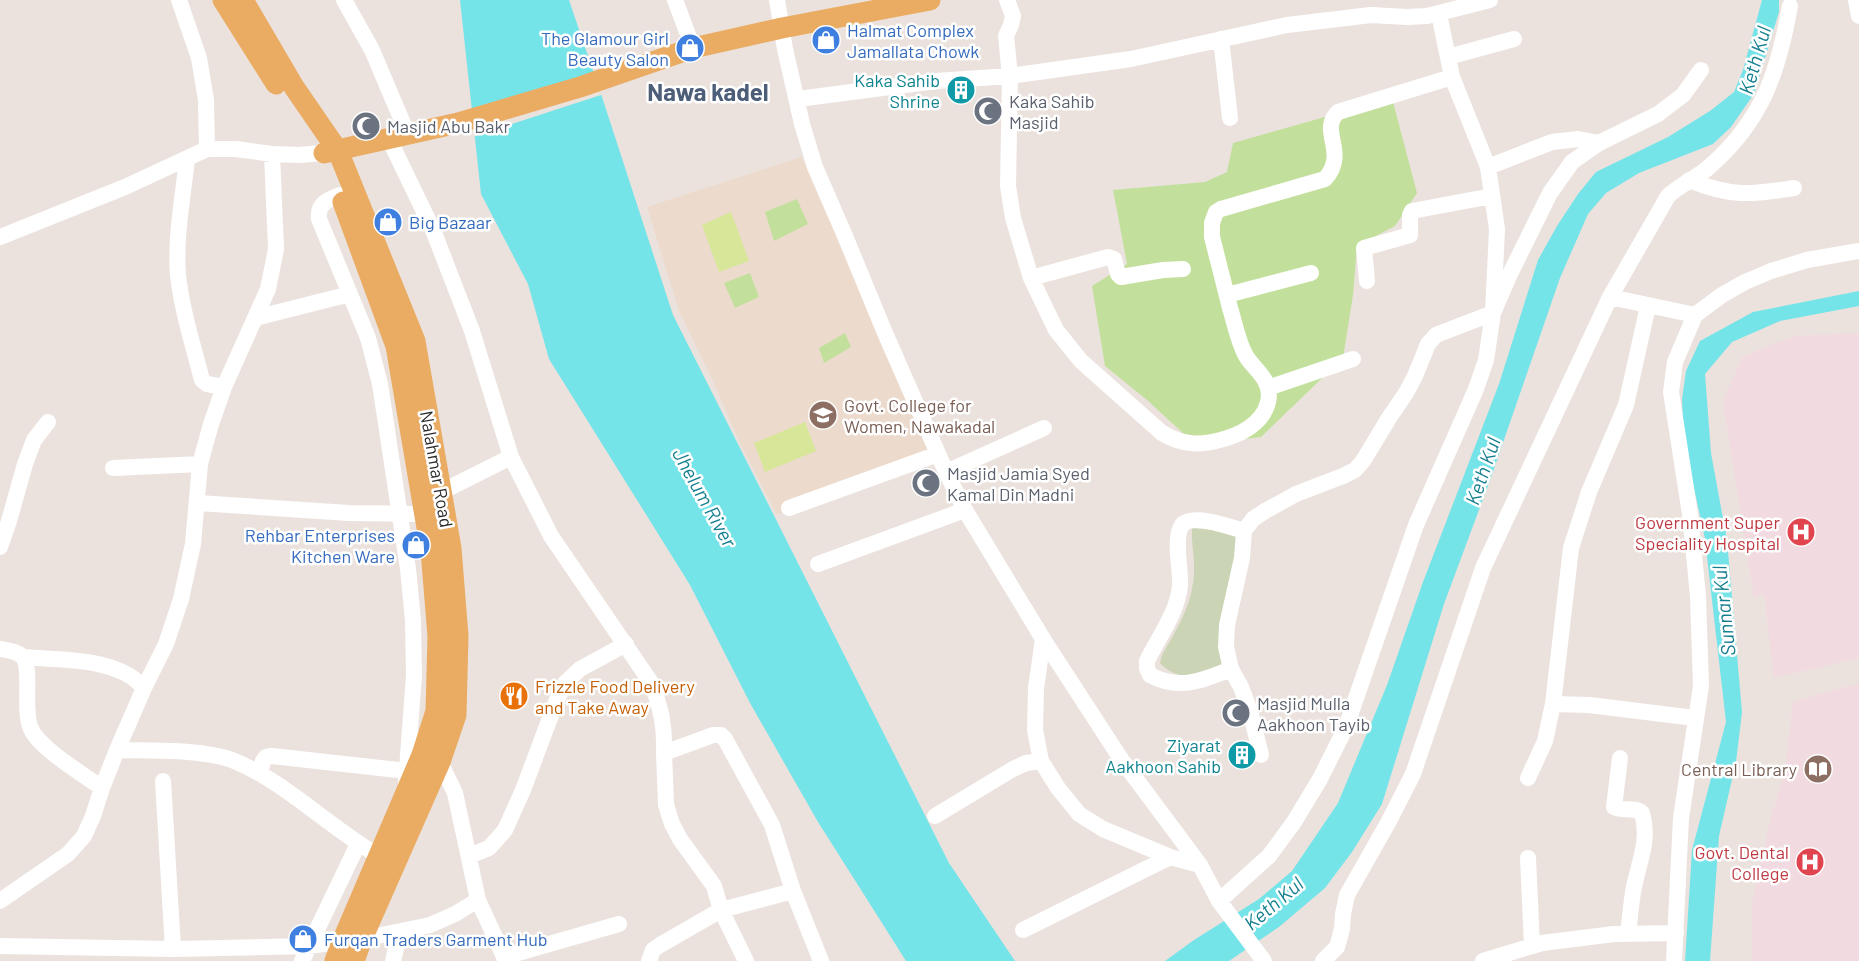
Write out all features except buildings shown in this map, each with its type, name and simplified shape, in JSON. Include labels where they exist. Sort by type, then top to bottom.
[{"type":"main road","name":"Nalahmar Road","points":[[223,0],[286,99],[330,152],[340,195],[396,346],[435,514]]},
{"type":"main road","name":"Nalahmar Road","points":[[243,0],[330,152],[416,340],[441,492],[435,514],[431,551],[438,636],[436,711],[431,758],[346,947]]},
{"type":"main road","points":[[330,152],[458,123],[580,87],[693,48],[782,28],[930,0]]},
{"type":"main road","name":"Nalahmar Road","points":[[354,961],[346,947],[379,856],[406,793],[431,758]]},
{"type":"street","points":[[179,0],[199,58],[206,100],[207,149]]},
{"type":"street","points":[[344,0],[372,50],[399,137],[472,331],[511,457],[551,536],[652,684],[662,712],[665,732],[666,805],[672,824],[714,886],[721,910],[746,961]]},
{"type":"street","points":[[675,0],[693,48]]},
{"type":"street","points":[[777,0],[802,124],[815,167],[938,454],[965,510],[1043,639],[1121,759],[1200,865],[1224,906],[1262,959]]},
{"type":"street","points":[[1006,0],[1013,16],[1006,36],[1010,76],[1008,186],[1016,229],[1031,278],[1056,330],[1081,361],[1162,433],[1176,441],[1192,444],[1218,441],[1238,435],[1254,425],[1265,410],[1269,395],[1267,383],[1246,357],[1238,335],[1212,237],[1212,223],[1216,212],[1221,208],[1325,179],[1335,163],[1331,123],[1332,118],[1338,112],[1452,76]]},
{"type":"street","points":[[798,99],[936,81],[1010,76],[1131,59],[1287,25],[1371,15],[1407,17],[1439,14],[1490,0]]},
{"type":"street","points":[[1856,0],[1859,16]]},
{"type":"street","points":[[1323,961],[1337,947],[1347,895],[1413,774],[1483,568],[1610,297],[1668,196],[1707,168],[1747,127],[1764,99],[1775,70],[1784,42],[1790,6]]},
{"type":"street","points":[[1224,906],[1269,856],[1294,822],[1320,779],[1346,727],[1416,525],[1476,390],[1486,360],[1493,313],[1497,229],[1488,167],[1452,76],[1439,14]]},
{"type":"street","points":[[1221,39],[1230,118]]},
{"type":"street","points":[[1448,57],[1514,39]]},
{"type":"street","points":[[1262,755],[1250,711],[1232,669],[1227,647],[1227,625],[1242,558],[1244,531],[1253,519],[1265,511],[1296,494],[1355,470],[1406,393],[1428,344],[1436,335],[1493,313],[1550,193],[1572,162],[1599,143],[1658,114],[1683,95],[1701,70]]},
{"type":"street","points":[[1488,167],[1552,142],[1578,139],[1599,143]]},
{"type":"street","points":[[0,237],[66,211],[207,149],[236,148],[272,154],[299,155],[330,152]]},
{"type":"street","points":[[0,901],[68,854],[84,836],[117,750],[166,644],[181,598],[193,544],[201,464],[211,424],[224,387],[268,289],[276,249],[272,154]]},
{"type":"street","points":[[187,159],[178,273],[183,308],[202,380],[207,384],[224,387]]},
{"type":"street","points":[[1689,180],[1723,192],[1748,194],[1794,188]]},
{"type":"street","points":[[340,195],[324,202],[318,213],[319,219],[368,338],[380,384],[413,620],[414,675],[406,793]]},
{"type":"street","points":[[1367,281],[1364,248],[1410,235],[1412,212],[1492,196]]},
{"type":"street","points":[[1674,961],[1681,818],[1701,686],[1698,596],[1690,514],[1671,392],[1675,362],[1695,315],[1730,291],[1771,271],[1807,260],[1859,250]]},
{"type":"street","points":[[1031,278],[1108,257],[1114,259],[1118,274],[1122,277],[1183,269]]},
{"type":"street","points":[[1227,295],[1311,273]]},
{"type":"street","points":[[255,318],[350,294]]},
{"type":"street","points":[[1610,297],[1695,315]]},
{"type":"street","points":[[1528,778],[1545,741],[1553,704],[1571,549],[1589,492],[1626,405],[1648,306]]},
{"type":"street","points":[[1268,388],[1353,358]]},
{"type":"street","points":[[0,547],[34,440],[48,422]]},
{"type":"street","points":[[946,472],[1044,428]]},
{"type":"street","points":[[789,508],[938,454]]},
{"type":"street","points":[[441,492],[511,457]]},
{"type":"street","points":[[113,468],[201,464]]},
{"type":"street","points":[[198,503],[349,513],[435,514]]},
{"type":"street","points":[[818,564],[965,510]]},
{"type":"street","points":[[1232,669],[1198,682],[1170,683],[1150,675],[1147,661],[1176,604],[1180,587],[1178,534],[1182,525],[1189,520],[1198,520],[1244,531]]},
{"type":"street","points":[[1043,639],[1036,688],[1035,730],[1041,761],[1058,788],[1079,814],[1103,829],[1170,857],[1200,865]]},
{"type":"street","points":[[469,856],[489,848],[505,830],[565,683],[580,669],[626,644]]},
{"type":"street","points":[[0,649],[16,652],[23,657],[89,663],[115,668],[132,677],[144,688]]},
{"type":"street","points":[[23,657],[27,672],[26,705],[31,729],[43,745],[102,788]]},
{"type":"street","points":[[1553,704],[1589,705],[1695,718]]},
{"type":"street","points":[[664,753],[713,735],[721,735],[725,739],[772,825],[793,891],[821,961]]},
{"type":"street","points":[[117,750],[194,753],[230,760],[260,773],[358,844],[379,856]]},
{"type":"street","points":[[260,773],[263,761],[266,757],[272,756],[407,771]]},
{"type":"street","points":[[431,758],[455,793],[478,900],[505,959],[620,924]]},
{"type":"street","points":[[1620,758],[1614,807],[1618,810],[1637,810],[1642,813],[1645,837],[1634,887],[1628,934]]},
{"type":"street","points":[[935,816],[1004,773],[1026,763],[1041,761]]},
{"type":"street","points":[[163,781],[173,949]]},
{"type":"street","points":[[305,954],[358,844]]},
{"type":"street","points":[[1023,930],[1170,857]]},
{"type":"street","points":[[1528,858],[1532,946]]},
{"type":"street","points":[[649,961],[653,950],[660,945],[721,910],[793,891]]},
{"type":"street","points":[[0,946],[305,954],[346,947],[430,925],[478,900]]},
{"type":"street","points":[[393,961],[400,932]]},
{"type":"street","points":[[1483,961],[1532,946],[1586,938],[1676,933]]},
{"type":"shaded area","points":[[801,157],[832,217],[934,452],[777,515],[741,446],[679,311],[647,207]]},
{"type":"shaded area","name":"Government Super Speciality Hospital","points":[[1859,333],[1859,658],[1774,678],[1764,594],[1754,597],[1723,401],[1743,356],[1795,336]]},
{"type":"shaded area","name":"Govt. Dental College","points":[[1859,683],[1859,961],[1752,961],[1752,904],[1770,821],[1785,773],[1793,702]]},
{"type":"green space","points":[[1392,98],[1417,193],[1395,226],[1357,246],[1353,295],[1343,358],[1261,437],[1231,441],[1184,434],[1105,366],[1092,286],[1127,264],[1113,190],[1205,182],[1227,172],[1233,143]]},
{"type":"green space","points":[[797,199],[808,224],[774,241],[765,212]]},
{"type":"green space","points":[[731,212],[749,261],[719,272],[702,225]]},
{"type":"green space","points":[[750,273],[759,297],[735,308],[724,283]]},
{"type":"green space","points":[[845,333],[851,347],[824,363],[819,348]]},
{"type":"green space","points":[[805,422],[816,451],[765,472],[754,443]]},
{"type":"green space","points":[[1192,528],[1242,533],[1228,668],[1201,675],[1184,676],[1168,670],[1160,663],[1185,612],[1192,590],[1194,565]]},
{"type":"water","name":"Jhelum River","points":[[460,0],[569,0],[673,315],[949,863],[1015,961],[906,961],[818,822],[750,703],[690,585],[549,359],[528,284],[481,194]]},
{"type":"water","name":"Keth Kul","points":[[1762,0],[1779,0],[1779,12],[1754,94],[1731,127],[1713,144],[1639,173],[1606,193],[1588,214],[1560,278],[1489,483],[1444,604],[1382,804],[1352,852],[1325,888],[1279,927],[1229,961],[1165,961],[1259,899],[1292,871],[1338,803],[1387,685],[1423,582],[1499,384],[1538,260],[1578,194],[1596,172],[1668,137],[1710,111],[1734,92],[1743,70]]},
{"type":"water","name":"Sunnar Kul","points":[[1859,291],[1859,306],[1780,321],[1732,342],[1705,374],[1711,453],[1727,540],[1742,712],[1736,762],[1719,836],[1710,961],[1685,961],[1692,850],[1726,722],[1705,539],[1684,442],[1682,399],[1686,371],[1700,341],[1753,312]]},
{"type":"pier","points":[[597,73],[604,94],[472,137],[469,111]]},
{"type":"place","name":"Halmat Complex Jamallata Chowk","points":[[826,40]]},
{"type":"place","name":"The Glamour Girl Beauty Salon","points":[[690,48]]},
{"type":"place","name":"Kaka Sahib Shrine","points":[[961,90]]},
{"type":"place","name":"Kaka Sahib Masjid","points":[[988,111]]},
{"type":"place","name":"Masjid Abu Bakr","points":[[366,126]]},
{"type":"place","name":"Big Bazaar","points":[[388,222]]},
{"type":"place","name":"Govt. College for Women, Nawakadal","points":[[823,415]]},
{"type":"place","name":"Masjid Jamia Syed Kamal Din Madni","points":[[926,483]]},
{"type":"place","name":"Government Super Speciality Hospital","points":[[1801,532]]},
{"type":"place","name":"Rehbar Enterprises Kitchen Ware","points":[[416,545]]},
{"type":"place","name":"Frizzle Food Delivery and Take Away","points":[[514,696]]},
{"type":"place","name":"Masjid Mulla Aakhoon Tayib","points":[[1236,713]]},
{"type":"place","name":"Ziyarat Aakhoon Sahib","points":[[1242,755]]},
{"type":"place","name":"Central Library","points":[[1818,769]]},
{"type":"place","name":"Govt. Dental College","points":[[1810,862]]},
{"type":"place","name":"Furqan Traders Garment Hub","points":[[303,939]]},
{"type":"district","name":"Nawa kadel","points":[[708,91]]}]
